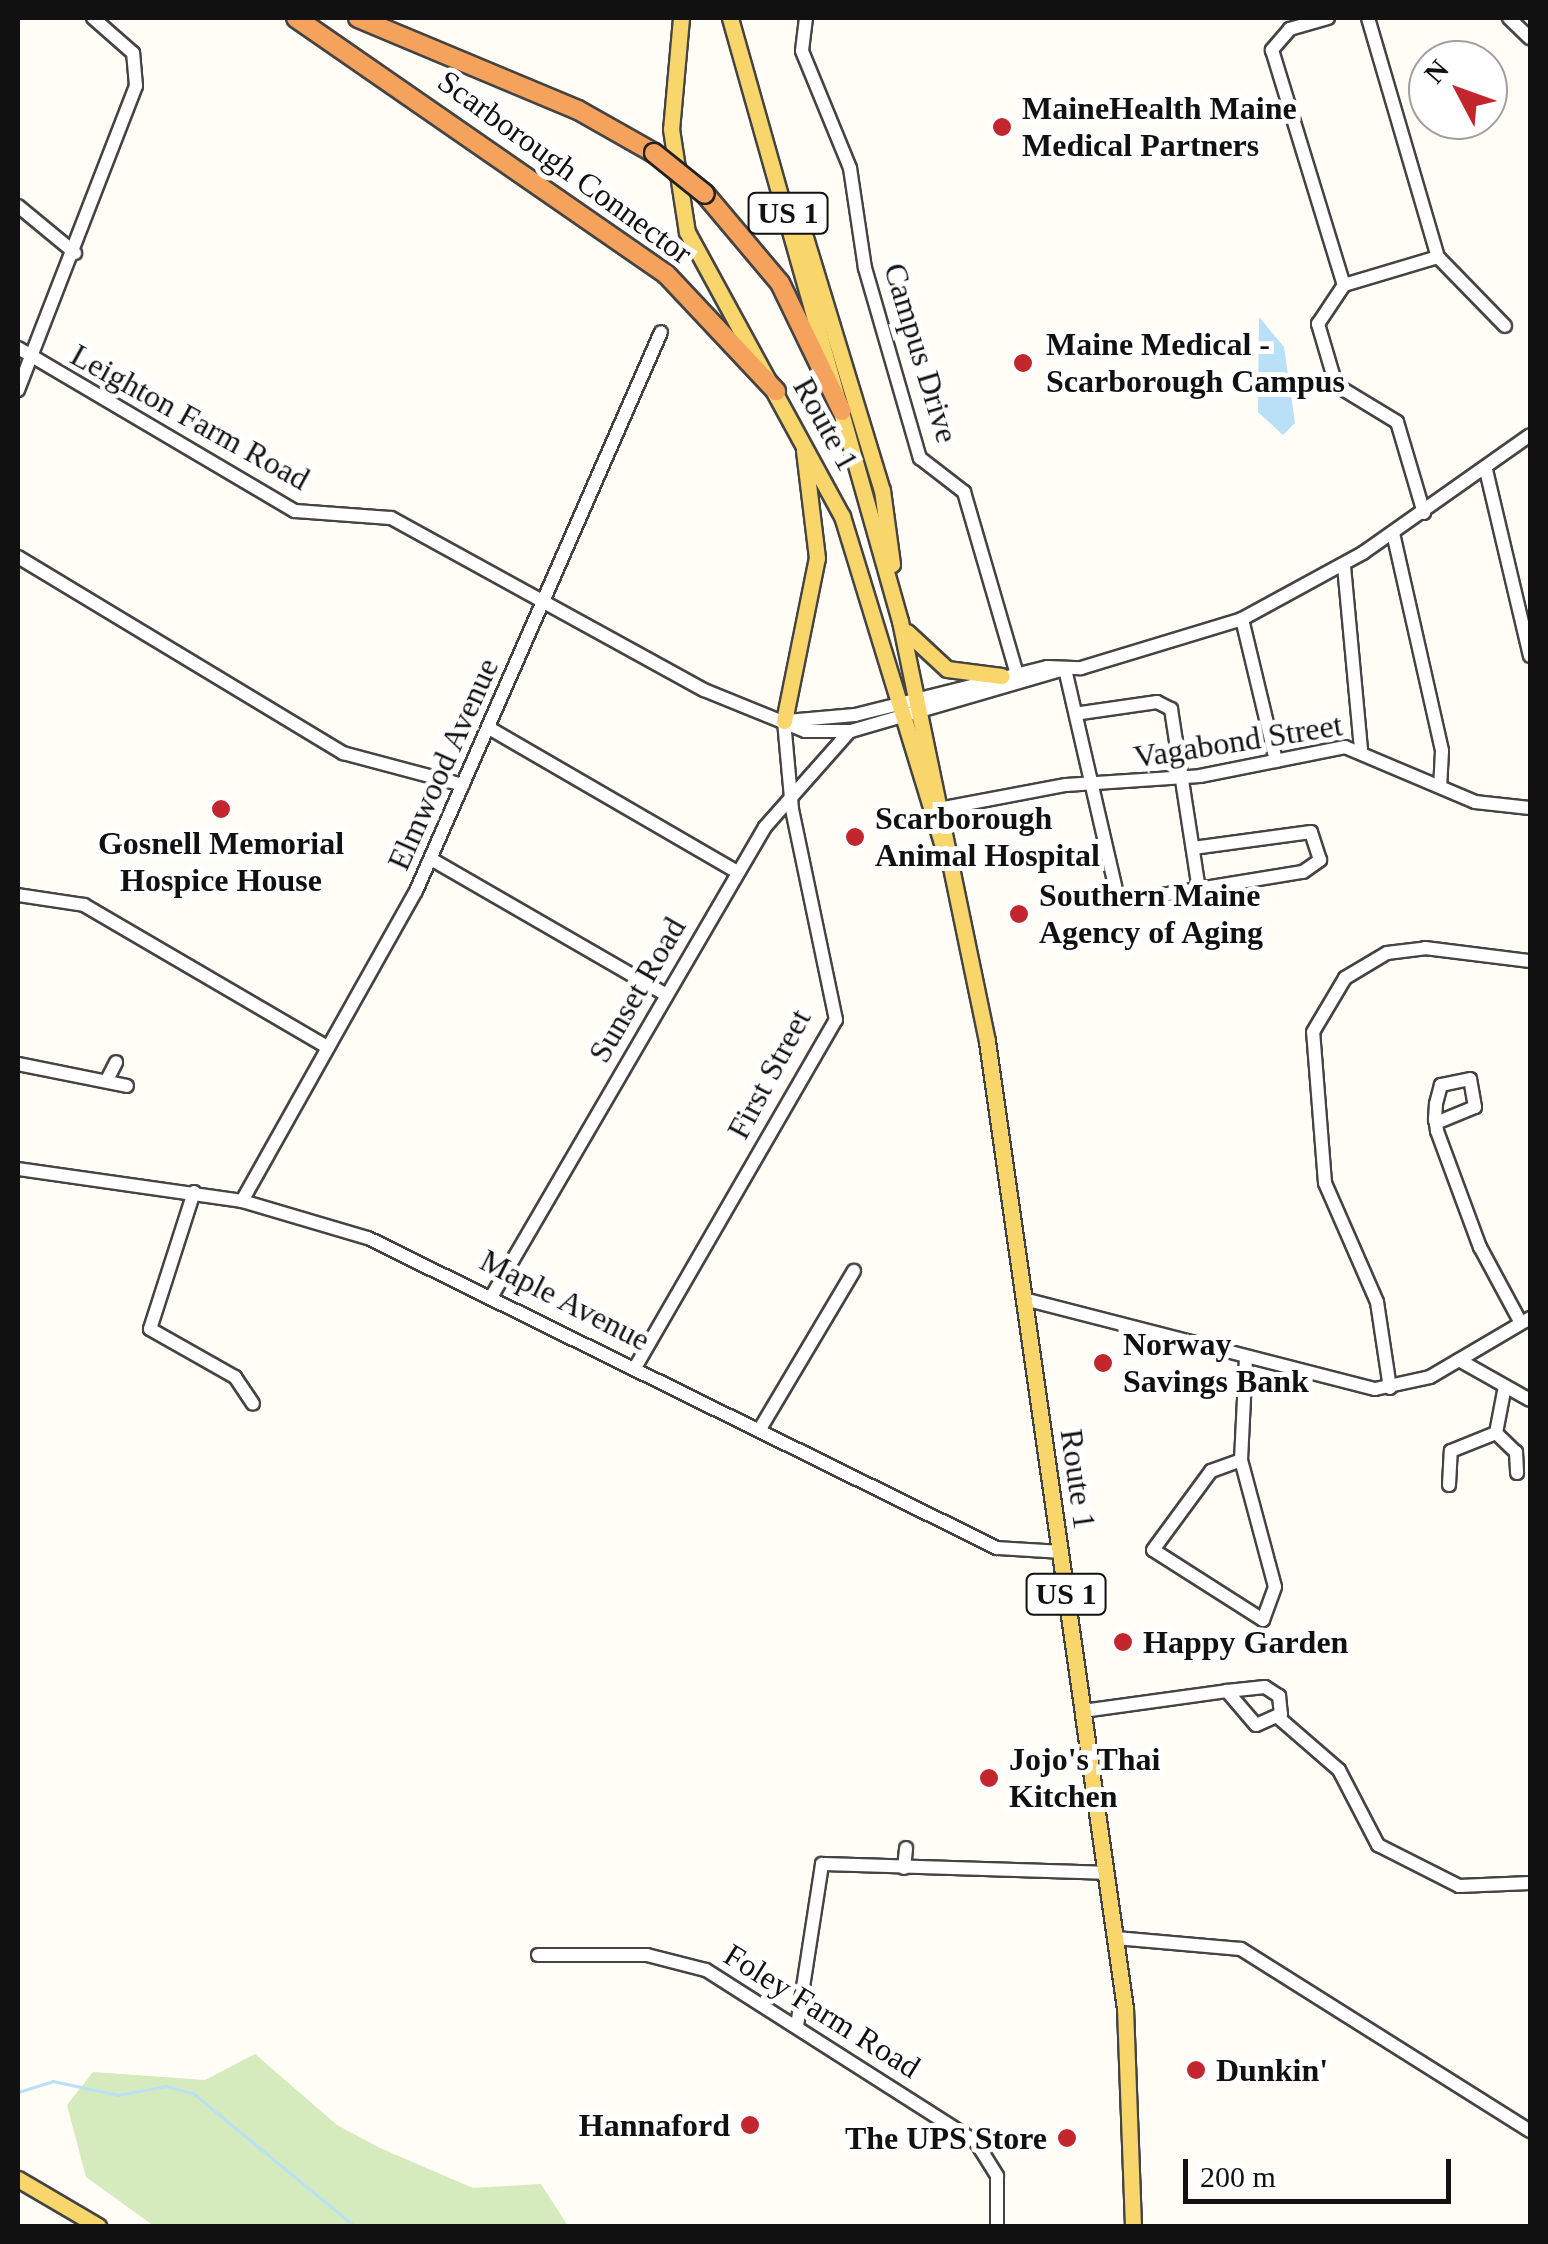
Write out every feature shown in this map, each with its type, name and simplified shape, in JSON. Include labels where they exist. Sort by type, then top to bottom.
[{"type":"highway","name":"Scarborough Connector","points":[[296,18],[666,274],[776,391]]},
{"type":"highway","name":"Scarborough Connector","points":[[358,18],[578,110],[654,154],[705,194],[780,283],[842,411]]},
{"type":"main road","name":"Route 1","points":[[680,18],[671,129],[682,212],[702,268],[794,418],[842,516],[949,863],[987,1041],[1116,1938],[1134,2226]]},
{"type":"main road","name":"Route 1","points":[[730,18],[900,620],[944,808],[949,863]]},
{"type":"main road","points":[[760,120],[811,246],[868,441],[890,533],[892,593]]},
{"type":"main road","points":[[784,721],[818,536],[794,418]]},
{"type":"main road","points":[[900,620],[940,666],[1013,678]]},
{"type":"main road","points":[[18,2179],[91,2225]]},
{"type":"street","points":[[18,390],[75,253],[138,74],[129,47],[94,18]]},
{"type":"street","name":"Campus Drive","points":[[806,18],[802,51],[850,168],[864,260],[920,458],[962,488],[1013,678]]},
{"type":"street","points":[[1328,18],[1282,33],[1272,50],[1344,285]]},
{"type":"street","points":[[1368,18],[1438,257],[1505,326]]},
{"type":"street","points":[[1509,18],[1530,38]]},
{"type":"street","points":[[18,206],[75,253]]},
{"type":"street","points":[[1424,513],[1397,422],[1340,390],[1326,361],[1318,324],[1344,285],[1438,257]]},
{"type":"street","name":"Elmwood Avenue","points":[[242,1201],[431,859],[661,332]]},
{"type":"street","name":"Leighton Farm Road","points":[[18,348],[295,511],[385,516],[704,690],[784,721],[851,731]]},
{"type":"street","points":[[851,731],[900,711],[1013,678],[1065,670],[1242,619],[1344,566],[1486,470],[1530,435]]},
{"type":"street","points":[[1486,470],[1530,656]]},
{"type":"street","points":[[1393,533],[1442,751],[1440,786]]},
{"type":"street","points":[[18,557],[343,753],[463,785]]},
{"type":"street","points":[[1344,566],[1360,749]]},
{"type":"street","points":[[1242,619],[1276,762]]},
{"type":"street","points":[[1065,670],[1081,713],[1119,902],[1313,869],[1320,854],[1311,832],[1193,848]]},
{"type":"street","points":[[920,705],[1013,678]]},
{"type":"street","points":[[1081,713],[1166,704],[1183,778],[1199,889]]},
{"type":"street","points":[[784,721],[900,711]]},
{"type":"street","name":"First Street","points":[[636,1366],[836,1020],[789,792],[784,721]]},
{"type":"street","points":[[489,728],[737,872]]},
{"type":"street","name":"Sunset Road","points":[[493,1294],[737,872],[789,792],[817,760],[851,731]]},
{"type":"street","name":"Vagabond Street","points":[[944,808],[1093,785],[1183,778],[1360,749],[1485,804],[1530,808]]},
{"type":"street","points":[[785,754],[817,760]]},
{"type":"street","points":[[431,859],[666,994]]},
{"type":"street","points":[[18,896],[78,902],[327,1046]]},
{"type":"street","points":[[1390,1388],[1376,1302],[1325,1183],[1313,1032],[1345,978],[1387,954],[1425,948],[1530,961]]},
{"type":"street","points":[[108,1080],[116,1062]]},
{"type":"street","points":[[18,1064],[127,1086]]},
{"type":"street","points":[[1024,1298],[1246,1358],[1390,1388],[1458,1360],[1526,1320],[1480,1247],[1436,1123]]},
{"type":"street","name":"Maple Avenue","points":[[18,1169],[242,1201],[368,1238],[493,1294],[997,1548],[1060,1552]]},
{"type":"street","points":[[194,1192],[150,1329],[234,1377],[253,1404]]},
{"type":"street","points":[[760,1428],[854,1270]]},
{"type":"street","points":[[1241,1460],[1211,1471],[1153,1550],[1265,1620],[1275,1588],[1241,1460],[1246,1358]]},
{"type":"street","points":[[1458,1360],[1504,1392],[1530,1400]]},
{"type":"street","points":[[1496,1432],[1504,1392]]},
{"type":"street","points":[[1496,1432],[1516,1452],[1518,1473]]},
{"type":"street","points":[[1449,1485],[1454,1447],[1496,1432]]},
{"type":"street","points":[[1083,1710],[1227,1691],[1272,1690],[1279,1718],[1340,1770],[1378,1845],[1459,1886],[1530,1884]]},
{"type":"street","points":[[1227,1691],[1254,1724],[1279,1718]]},
{"type":"street","points":[[904,1868],[906,1848]]},
{"type":"street","points":[[797,2026],[822,1864],[1106,1873]]},
{"type":"street","points":[[1116,1938],[1241,1949],[1530,2131]]},
{"type":"street","name":"Foley Farm Road","points":[[538,1955],[681,1960],[797,2026],[981,2146],[999,2182],[998,2226]]},
{"type":"green space","points":[[255,2054],[337,2125],[380,2148],[473,2188],[541,2184],[568,2226],[154,2226],[86,2177],[67,2105],[93,2072],[205,2080]]},
{"type":"water","points":[[1259,317],[1284,347],[1295,423],[1283,435],[1258,412]]},
{"type":"waterway","points":[[18,2092],[53,2081],[118,2095],[166,2086],[193,2093],[355,2226]]},
{"type":"place","name":"MaineHealth Maine Medical Partners","points":[[1002,127]]},
{"type":"place","name":"Maine Medical - Scarborough Campus","points":[[1023,363]]},
{"type":"place","name":"Gosnell Memorial Hospice House","points":[[221,809]]},
{"type":"place","name":"Scarborough Animal Hospital","points":[[855,837]]},
{"type":"place","name":"Southern Maine Agency of Aging","points":[[1019,914]]},
{"type":"place","name":"Norway Savings Bank","points":[[1103,1363]]},
{"type":"place","name":"Happy Garden","points":[[1123,1642]]},
{"type":"place","name":"Jojo's Thai Kitchen","points":[[989,1778]]},
{"type":"place","name":"Dunkin'","points":[[1196,2070]]},
{"type":"place","name":"Hannaford","points":[[750,2125]]},
{"type":"place","name":"The UPS Store","points":[[1067,2138]]}]
